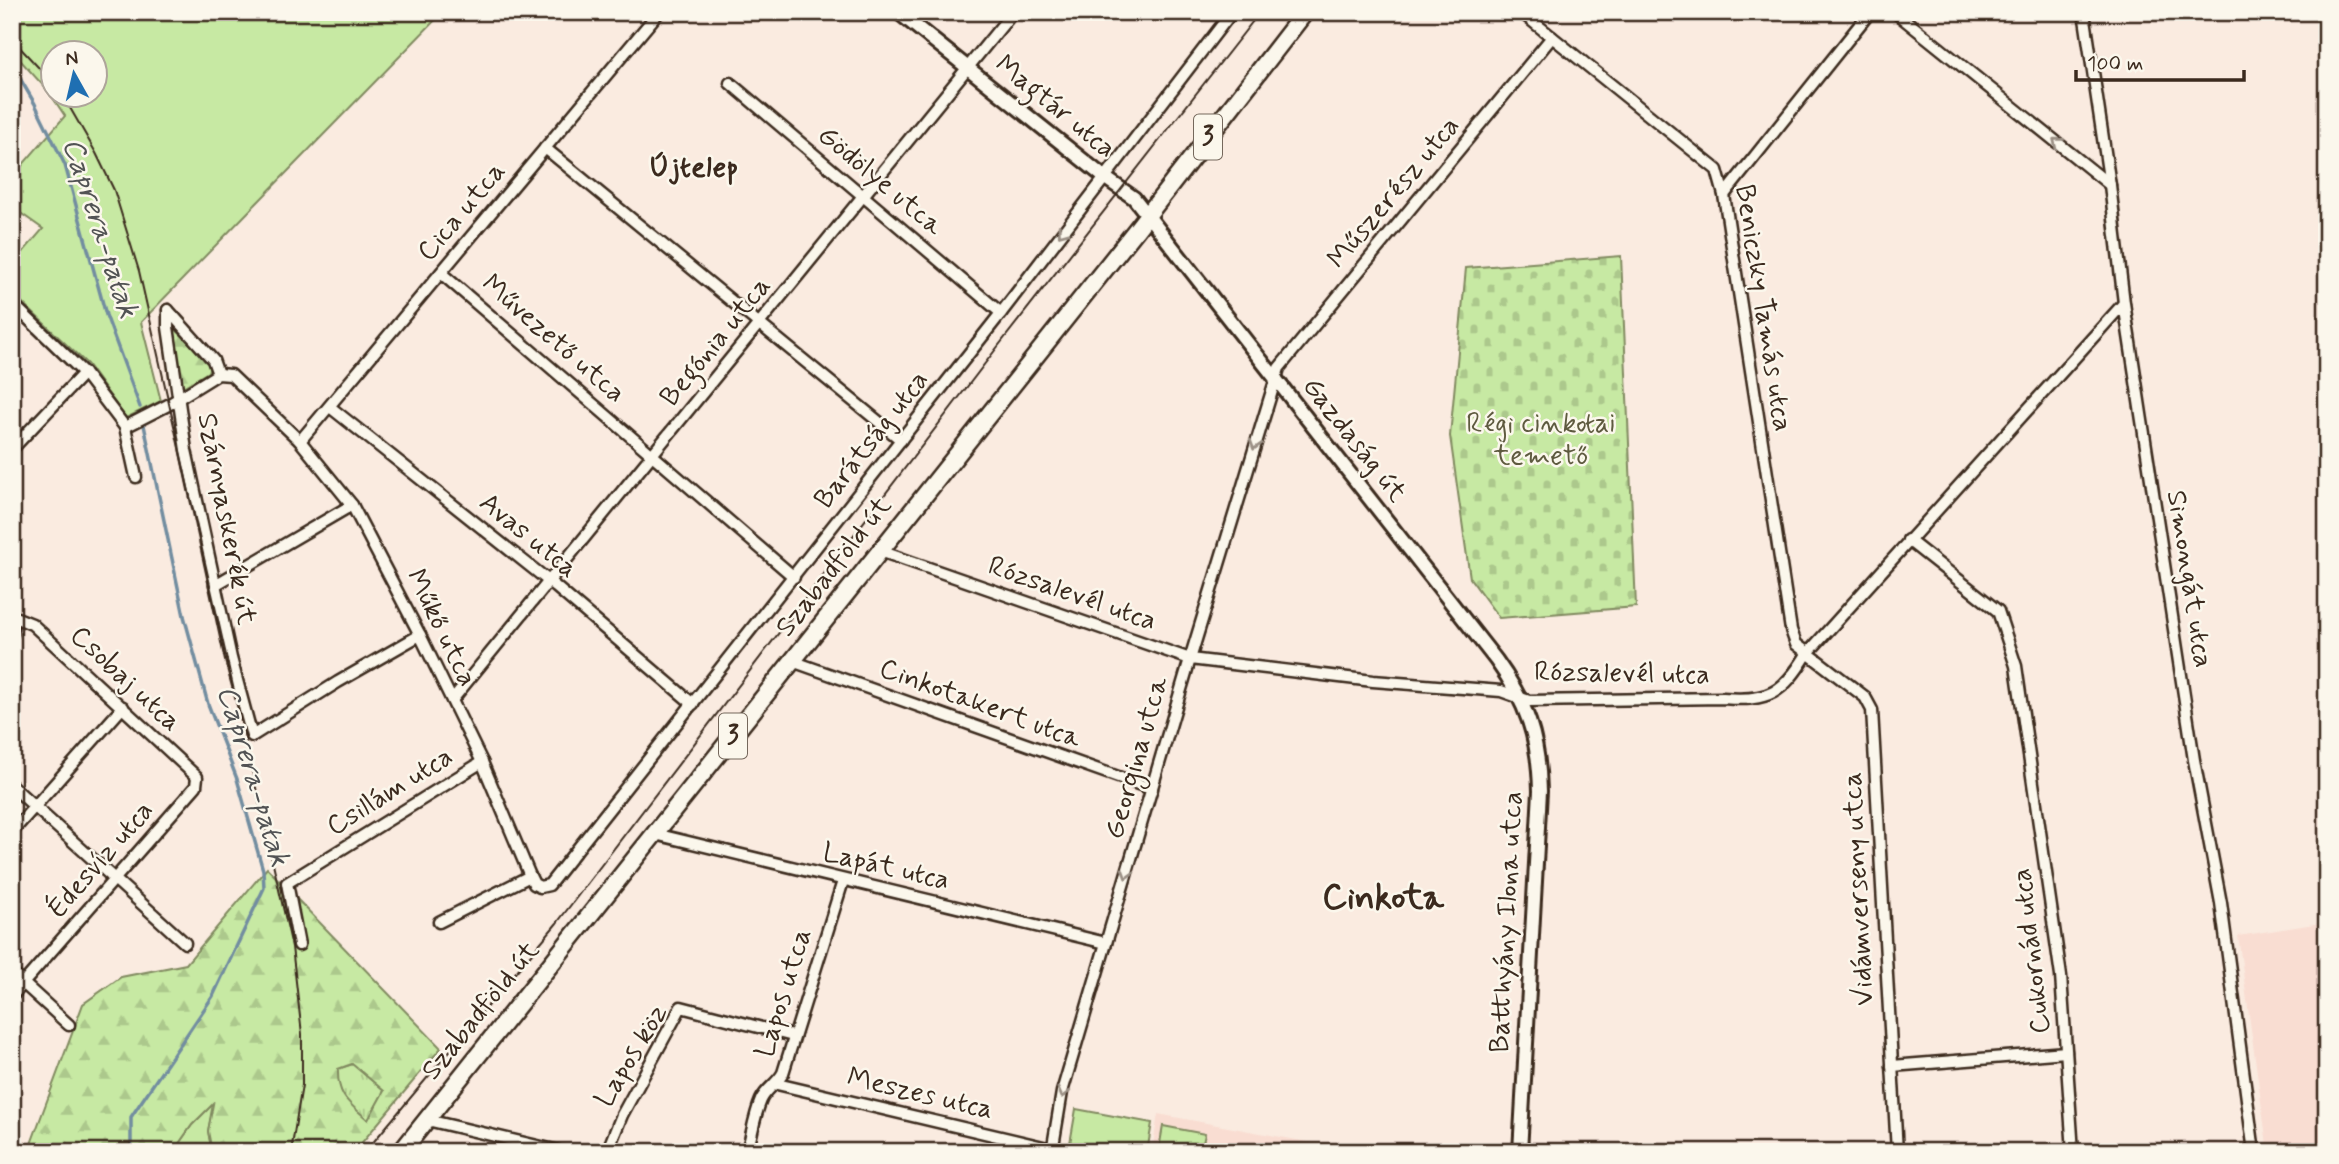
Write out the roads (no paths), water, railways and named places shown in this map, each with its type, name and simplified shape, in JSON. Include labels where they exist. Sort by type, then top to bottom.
[{"type":"main road","name":"Szabadföld út","points":[[401,1152],[1305,12]]},
{"type":"street","name":"Cica utca","points":[[300,441],[659,12]]},
{"type":"street","name":"Magtár utca","points":[[898,12],[1134,198],[1147,214]]},
{"type":"street","name":"Begónia utca","points":[[452,700],[1013,12]]},
{"type":"street","name":"Barátság utca","points":[[540,887],[549,885],[794,577],[1232,12]]},
{"type":"street","name":"Beniczky Tamás utca","points":[[1521,12],[1717,170],[1724,195],[1791,630],[1796,644],[1807,654]]},
{"type":"street","points":[[1724,195],[1870,12]]},
{"type":"street","points":[[1895,12],[2110,185]]},
{"type":"street","name":"Simongát utca","points":[[2084,12],[2110,185],[2124,303],[2194,760],[2221,903],[2254,1152]]},
{"type":"street","name":"Műszerész utca","points":[[1275,380],[1282,363],[1552,37]]},
{"type":"street","name":"Gödölye utca","points":[[730,83],[1000,313]]},
{"type":"street","points":[[545,148],[901,440]]},
{"type":"street","name":"Gazdaság út","points":[[1147,214],[1496,660],[1520,697]]},
{"type":"street","name":"Művezető utca","points":[[441,273],[794,577]]},
{"type":"street","points":[[12,303],[84,373],[125,427],[136,477]]},
{"type":"street","name":"Rózsalevél utca","points":[[880,551],[1190,659],[1373,681],[1501,691],[1529,701],[1709,698],[1749,700],[1775,693],[1796,673],[1807,654],[1908,540],[2124,303]]},
{"type":"street","name":"Szárnyaskerék út","points":[[218,374],[213,360],[168,310],[186,450],[252,736],[420,635]]},
{"type":"street","points":[[12,449],[84,373]]},
{"type":"street","points":[[125,427],[218,374]]},
{"type":"street","name":"Műkő utca","points":[[218,374],[231,375],[300,441],[352,505],[482,762],[530,876],[534,884],[540,887]]},
{"type":"street","name":"Georgina utca","points":[[1052,1150],[1062,1092],[1275,380]]},
{"type":"street","name":"Avas utca","points":[[330,407],[550,582],[693,704]]},
{"type":"street","points":[[215,585],[352,505]]},
{"type":"street","name":"Cukornád utca","points":[[1908,540],[1998,611],[2015,666],[2061,976],[2073,1152]]},
{"type":"street","points":[[12,634],[13,616]]},
{"type":"street","name":"Csobaj utca","points":[[13,616],[32,624],[123,707],[197,777],[196,786]]},
{"type":"street","name":"Vidámverseny utca","points":[[1807,654],[1865,697],[1872,710],[1897,1152]]},
{"type":"street","name":"Cinkotakert utca","points":[[792,661],[1152,789]]},
{"type":"street","name":"Batthyány Ilona utca","points":[[1520,697],[1535,736],[1540,791],[1520,1152]]},
{"type":"street","points":[[12,832],[123,707]]},
{"type":"street","name":"Csillám utca","points":[[299,945],[287,883],[482,762]]},
{"type":"street","points":[[12,786],[185,943]]},
{"type":"street","name":"Édesvíz utca","points":[[12,996],[196,786]]},
{"type":"street","name":"Lapát utca","points":[[655,834],[1106,943]]},
{"type":"street","points":[[439,922],[530,876]]},
{"type":"street","name":"Lapos utca","points":[[747,1152],[761,1100],[783,1073],[843,881]]},
{"type":"street","points":[[12,972],[69,1025]]},
{"type":"street","name":"Lapos köz","points":[[607,1152],[622,1115],[681,1007],[793,1036]]},
{"type":"street","points":[[1892,1066],[2066,1052]]},
{"type":"street","name":"Meszes utca","points":[[777,1083],[1052,1150]]},
{"type":"street","points":[[427,1119],[563,1152]]},
{"type":"waterway","name":"Caprera-patak","points":[[12,65],[65,165],[106,315],[140,407]]},
{"type":"waterway","name":"Caprera-patak","points":[[131,1152],[131,1117],[213,996],[264,888],[263,870],[237,779],[208,704],[184,616],[144,425]]},
{"type":"tram line","points":[[365,1152],[557,923],[996,349],[1260,12]]},
{"type":"tram line","points":[[12,39],[38,67]]},
{"type":"tram line","points":[[70,108],[114,190],[139,271],[292,947],[302,1034],[302,1085],[291,1152]]},
{"type":"district","name":"Újtelep","points":[[693,167]]},
{"type":"district","name":"Cinkota","points":[[1383,898]]},
{"type":"park label","name":"Régi cinkotai temető","points":[[1541,440]]}]
